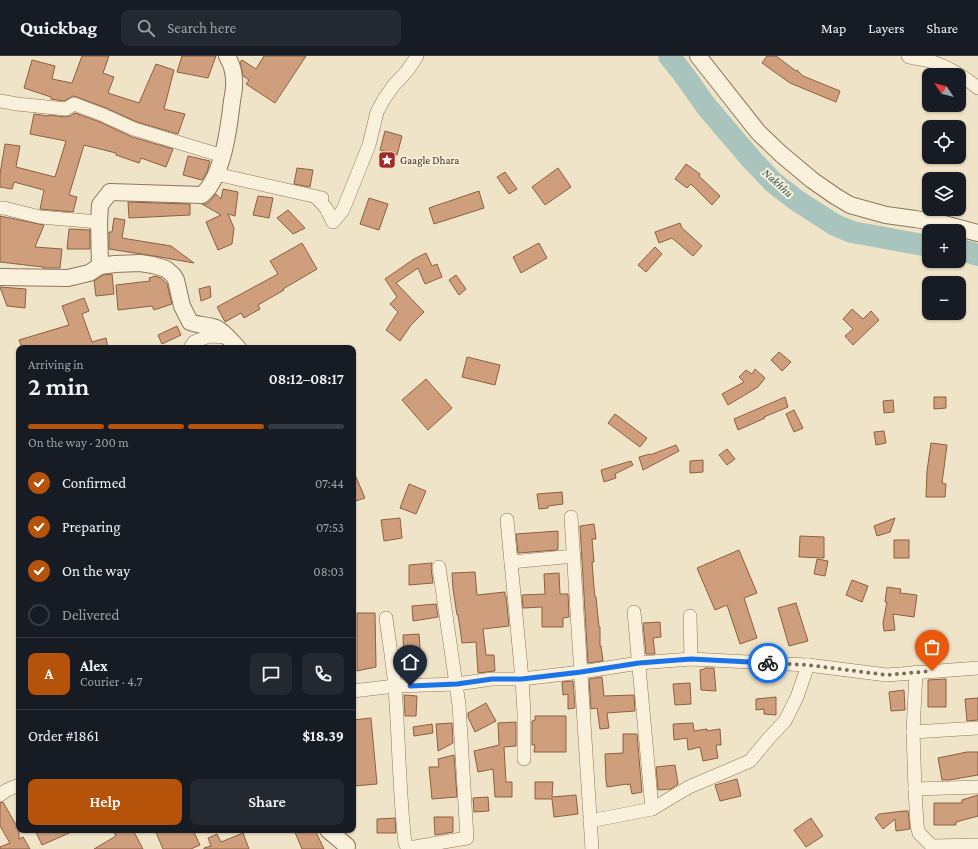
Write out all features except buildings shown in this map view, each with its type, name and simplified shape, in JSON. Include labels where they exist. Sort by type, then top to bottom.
[{"type":"street","points":[[100,266],[100,205],[110,192],[202,194],[206,191],[216,174],[223,156],[230,117],[234,80],[231,62],[227,56]]},
{"type":"street","points":[[216,174],[319,197],[333,222],[343,210],[369,145],[378,112],[384,99],[394,84],[407,71],[416,56]]},
{"type":"street","points":[[698,56],[758,132],[812,180],[835,196],[850,205],[886,215],[944,224],[978,233]]},
{"type":"street","points":[[908,56],[940,64],[965,78],[978,88]]},
{"type":"street","points":[[0,101],[66,109],[74,104],[134,129],[223,156]]},
{"type":"street","points":[[0,208],[40,216],[99,222]]},
{"type":"street","points":[[0,277],[68,278],[89,273],[100,266],[140,263],[153,265],[166,270],[173,275],[176,280],[182,306],[190,322],[214,327],[233,343]]},
{"type":"street","points":[[192,345],[194,342],[209,336],[233,343]]},
{"type":"street","points":[[571,517],[592,849]]},
{"type":"street","points":[[507,520],[522,679],[524,759]]},
{"type":"street","points":[[511,562],[574,556]]},
{"type":"street","points":[[386,618],[395,686],[405,844],[407,846],[415,847],[467,838],[460,705],[439,567]]},
{"type":"street","points":[[634,612],[652,809]]},
{"type":"street","points":[[690,616],[691,659]]},
{"type":"street","points":[[356,691],[395,686],[457,684],[492,679],[522,679],[639,663],[691,659],[808,665],[887,675],[978,668]]},
{"type":"street","points":[[590,821],[652,809],[689,787],[750,761],[785,721],[797,697],[808,665]]},
{"type":"street","points":[[916,672],[913,732],[917,825],[920,833],[934,848],[978,845]]},
{"type":"street","points":[[913,732],[978,728]]},
{"type":"street","points":[[0,795],[7,790],[16,787]]},
{"type":"street","points":[[915,789],[978,787]]},
{"type":"street","points":[[332,833],[349,847]]},
{"type":"waterway","name":"Nakhhu","points":[[669,56],[706,106],[752,160],[773,182],[796,200],[835,225],[852,232],[922,245]]},
{"type":"waterway","name":"Nakhhu","points":[[966,251],[978,255]]},
{"type":"way so far","points":[[768,663],[808,665],[887,675],[932,671]]},
{"type":"place","name":"Gaagle Dhara","points":[[387,160]]},
{"type":"route","points":[[410,686],[457,684],[492,679],[522,679],[639,663],[691,659],[768,663]]}]
